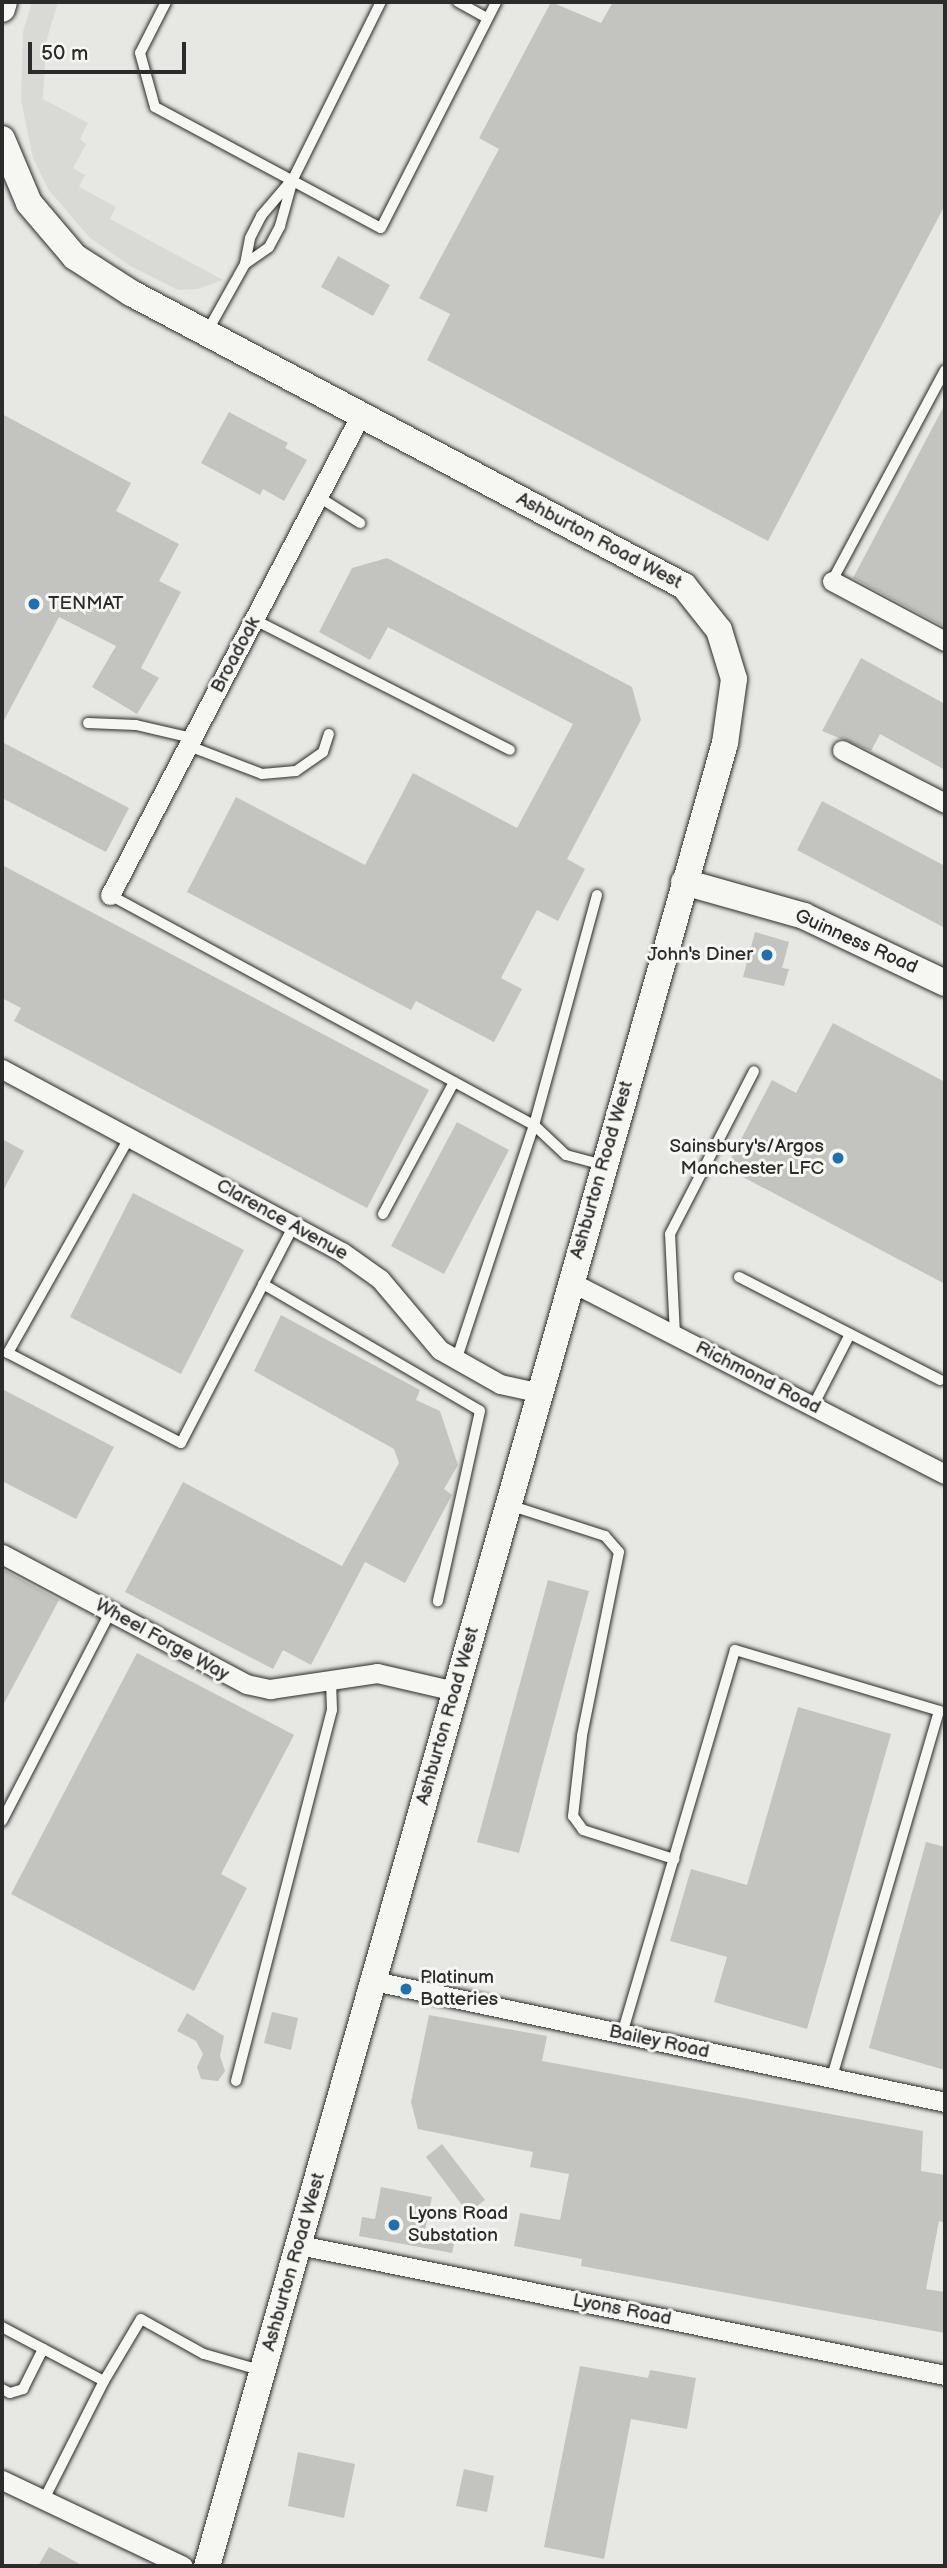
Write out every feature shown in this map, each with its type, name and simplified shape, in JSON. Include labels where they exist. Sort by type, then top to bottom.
[{"type":"main road","points":[[2,9],[4,2]]},
{"type":"main road","name":"Ashburton Road West","points":[[2,139],[29,203],[75,257],[101,276],[206,333],[684,586],[703,605],[728,654],[734,679],[733,708],[207,2566]]},
{"type":"main road","name":"Guinness Road","points":[[684,882],[804,916],[945,983]]},
{"type":"street","name":"Broadoak","points":[[110,895],[360,414]]},
{"type":"street","points":[[832,581],[945,641]]},
{"type":"street","points":[[842,750],[945,803]]},
{"type":"street","name":"Clarence Avenue","points":[[2,1069],[294,1224],[380,1279],[440,1350],[500,1384],[541,1393]]},
{"type":"street","name":"Richmond Road","points":[[571,1282],[945,1474]]},
{"type":"street","name":"Wheel Forge Way","points":[[2,1553],[246,1684],[270,1689],[377,1673],[455,1691]]},
{"type":"street","name":"Bailey Road","points":[[373,1981],[945,2102]]},
{"type":"street","name":"Lyons Road","points":[[299,2245],[945,2375]]},
{"type":"street","points":[[2,2480],[183,2566]]},
{"type":"lane","points":[[166,2],[140,53],[155,107],[381,228],[496,2]]},
{"type":"lane","points":[[245,264],[269,247],[280,226],[293,179],[381,2]]},
{"type":"lane","points":[[458,2],[488,19]]},
{"type":"lane","points":[[206,333],[245,264],[250,238],[261,216],[293,179]]},
{"type":"lane","points":[[832,581],[945,370]]},
{"type":"lane","points":[[317,496],[360,523]]},
{"type":"lane","points":[[255,620],[510,750]]},
{"type":"lane","points":[[88,723],[136,725],[191,742],[262,774],[296,771],[323,752],[329,734]]},
{"type":"lane","points":[[110,895],[534,1125],[566,1155],[603,1165]]},
{"type":"lane","points":[[457,1358],[534,1125],[597,895]]},
{"type":"lane","points":[[675,1335],[670,1234],[754,1071]]},
{"type":"lane","points":[[383,1214],[454,1082]]},
{"type":"lane","points":[[129,1138],[8,1353],[181,1443],[294,1224]]},
{"type":"lane","points":[[739,1278],[940,1380]]},
{"type":"lane","points":[[262,1284],[480,1411],[438,1601]]},
{"type":"lane","points":[[813,1406],[850,1334]]},
{"type":"lane","points":[[509,1505],[605,1536],[619,1552],[582,1736],[573,1816],[583,1830],[674,1859]]},
{"type":"lane","points":[[2,1821],[111,1611]]},
{"type":"lane","points":[[622,2035],[735,1650],[939,1711],[832,2078]]},
{"type":"lane","points":[[236,2081],[332,1710],[331,1679]]},
{"type":"lane","points":[[43,2501],[104,2381],[141,2319],[204,2354],[262,2371]]},
{"type":"lane","points":[[2,2327],[104,2381]]},
{"type":"lane","points":[[2,2389],[10,2393],[23,2389],[43,2349]]},
{"type":"shaded area","points":[[2,2],[945,2],[945,2566],[2,2566]]},
{"type":"shaded area","points":[[32,2],[58,2],[46,42],[43,99],[88,123],[80,139],[86,144],[73,168],[85,175],[79,187],[116,207],[110,219],[223,280],[197,289],[178,290],[130,266],[89,237],[48,189],[33,158],[21,100],[23,32]]},
{"type":"building","points":[[551,2],[601,23],[613,2],[945,2],[945,205],[768,541],[427,360],[450,314],[419,298],[499,149],[479,138]]},
{"type":"building","points":[[338,256],[390,285],[373,316],[321,287]]},
{"type":"building","points":[[945,404],[945,627],[853,578]]},
{"type":"building","points":[[229,412],[288,443],[285,448],[307,460],[284,501],[263,489],[260,495],[201,463]]},
{"type":"building","name":"TENMAT","points":[[2,414],[131,483],[116,511],[179,544],[159,581],[181,592],[141,668],[159,678],[137,714],[92,687],[116,646],[59,617],[2,724]]},
{"type":"building","points":[[387,558],[632,687],[641,720],[567,859],[585,869],[558,921],[537,910],[501,978],[522,989],[494,1042],[416,1001],[411,1010],[187,892],[236,797],[365,865],[413,773],[517,828],[573,724],[388,627],[370,660],[319,632],[352,568]]},
{"type":"building","points":[[861,658],[945,704],[945,770],[880,734],[871,751],[822,731]]},
{"type":"building","points":[[2,742],[129,808],[106,852],[2,798]]},
{"type":"building","points":[[822,801],[945,866],[945,928],[797,850]]},
{"type":"building","points":[[2,865],[429,1090],[367,1208],[14,1021],[21,1008],[2,998]]},
{"type":"building","name":"John's Diner","points":[[755,932],[789,942],[782,968],[789,969],[784,986],[743,977]]},
{"type":"building","name":"Sainsbury's/Argos Manchester LFC","points":[[833,1023],[945,1082],[945,1284],[726,1168],[772,1080],[796,1093]]},
{"type":"building","points":[[457,1122],[509,1150],[444,1274],[391,1246]]},
{"type":"building","points":[[2,1139],[24,1151],[2,1193]]},
{"type":"building","points":[[133,1193],[244,1250],[181,1374],[70,1317]]},
{"type":"building","points":[[281,1315],[420,1390],[416,1400],[440,1411],[458,1465],[444,1489],[452,1495],[405,1583],[365,1562],[311,1665],[283,1650],[273,1669],[125,1592],[183,1482],[342,1566],[399,1463],[394,1449],[254,1371]]},
{"type":"building","points":[[2,1389],[114,1447],[76,1519],[2,1481]]},
{"type":"building","points":[[2,1569],[59,1600],[2,1707]]},
{"type":"building","points":[[548,1580],[589,1591],[519,1853],[477,1842]]},
{"type":"building","points":[[137,1653],[294,1735],[221,1874],[247,1888],[194,1991],[11,1894]]},
{"type":"building","points":[[798,1707],[891,1734],[807,2029],[714,2002],[727,1957],[670,1941],[691,1869],[747,1885]]},
{"type":"building","points":[[926,1842],[945,1847],[945,2070],[869,2048]]},
{"type":"building","points":[[272,2012],[298,2018],[291,2050],[264,2043]]},
{"type":"building","points":[[187,2013],[224,2036],[220,2056],[225,2071],[218,2081],[201,2079],[197,2067],[203,2054],[196,2041],[177,2031]]},
{"type":"building","points":[[429,2015],[547,2036],[542,2061],[923,2131],[921,2171],[945,2175],[945,2223],[939,2221],[926,2289],[945,2292],[945,2333],[581,2266],[582,2259],[514,2246],[520,2213],[560,2220],[569,2174],[530,2167],[533,2152],[418,2129],[411,2102]]},
{"type":"building","points":[[442,2144],[485,2200],[468,2213],[426,2157]]},
{"type":"building","name":"Lyons Road Substation","points":[[381,2187],[432,2197],[425,2230],[456,2235],[452,2253],[359,2236],[362,2217],[375,2219]]},
{"type":"building","points":[[580,2366],[648,2378],[650,2370],[696,2378],[687,2429],[631,2419],[604,2559],[544,2547]]},
{"type":"building","points":[[298,2452],[355,2464],[344,2518],[288,2506]]},
{"type":"building","points":[[464,2469],[494,2476],[487,2512],[456,2506]]},
{"type":"building","points":[[49,2547],[83,2566],[38,2566]]},
{"type":"place","name":"TENMAT","points":[[34,604]]},
{"type":"place","name":"John's Diner","points":[[767,955]]},
{"type":"place","name":"Sainsbury's/Argos Manchester LFC","points":[[838,1158]]},
{"type":"place","name":"Platinum Batteries","points":[[406,1989]]},
{"type":"place","name":"Lyons Road Substation","points":[[394,2225]]}]
